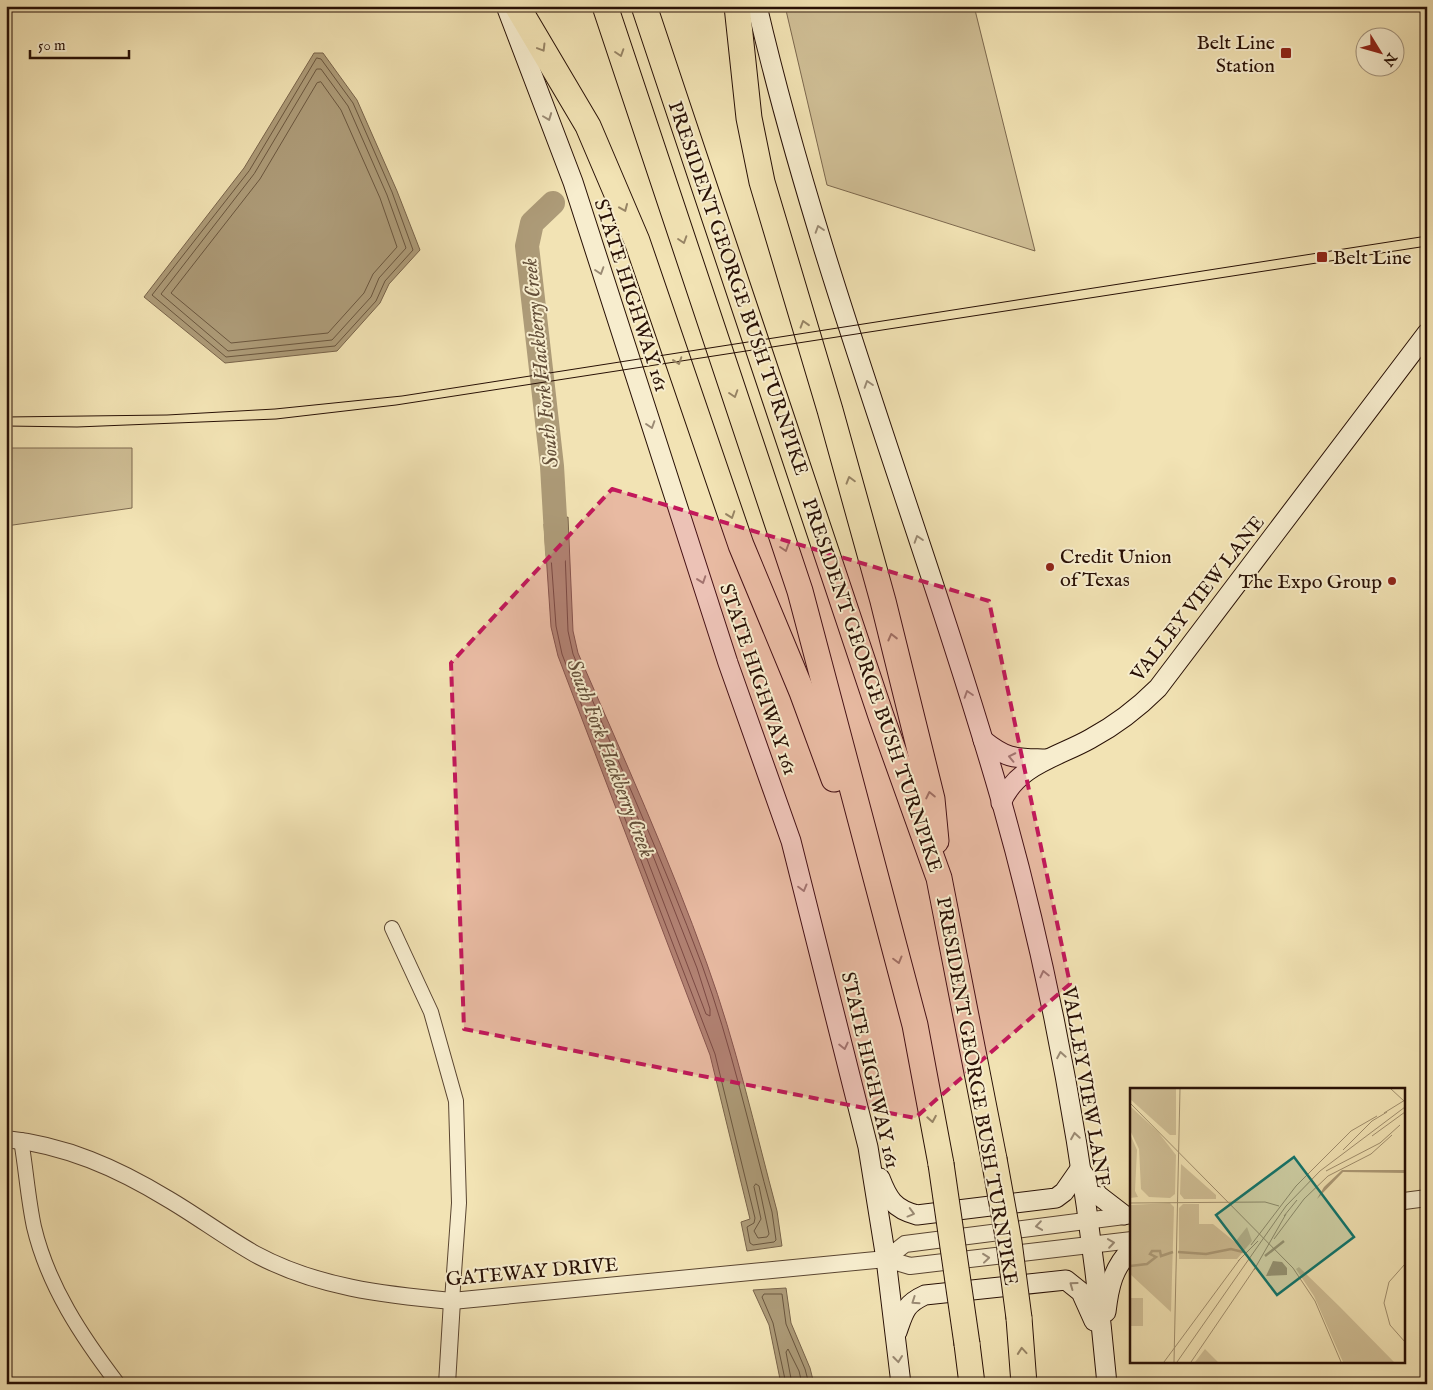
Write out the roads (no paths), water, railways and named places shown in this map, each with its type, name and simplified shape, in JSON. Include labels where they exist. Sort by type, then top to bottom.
[{"type":"highway","points":[[517,6],[588,126],[638,241],[741,545],[825,751],[866,875],[886,913]]},
{"type":"highway","name":"PRESIDENT GEORGE BUSH TURNPIKE","points":[[605,6],[800,591],[886,913],[915,1025],[940,1164],[972,1384]]},
{"type":"highway","name":"PRESIDENT GEORGE BUSH TURNPIKE","points":[[644,6],[881,716],[940,878],[1009,1242],[1019,1318],[1024,1384]]},
{"type":"highway","points":[[737,6],[750,118],[762,182],[830,410],[883,601],[932,799],[940,878]]},
{"type":"main road","name":"STATE HIGHWAY 161","points":[[506,6],[572,182],[728,663],[790,841],[839,1026],[868,1147],[886,1259],[901,1384]]},
{"type":"main road","points":[[757,6],[778,94],[812,209],[1002,803]]},
{"type":"main road","name":"VALLEY VIEW LANE","points":[[1107,1384],[1080,1169],[1055,1022],[1002,803],[1008,790],[1019,777],[1046,759],[1084,743],[1119,722],[1158,688],[1427,333]]},
{"type":"main road","points":[[983,740],[1002,754],[1010,757],[1046,759]]},
{"type":"main road","points":[[868,1147],[888,1200],[905,1212],[916,1215],[1056,1198],[1064,1192],[1080,1169],[1098,1195],[1128,1215]]},
{"type":"main road","points":[[1103,1343],[1110,1284],[1124,1257],[1130,1250]]},
{"type":"main road","points":[[895,1337],[905,1309],[914,1300],[926,1295],[1066,1280],[1081,1292],[1103,1343]]},
{"type":"street","points":[[392,928],[431,1012],[456,1101],[459,1203],[447,1384]]},
{"type":"street","points":[[14,1140],[34,1227],[49,1273],[85,1340],[118,1384]]},
{"type":"street","name":"GATEWAY DRIVE","points":[[14,1140],[63,1148],[122,1172],[255,1254],[299,1272],[340,1286],[452,1301],[886,1259],[910,1266],[1130,1240]]},
{"type":"street","points":[[1406,1201],[1427,1198]]},
{"type":"street","points":[[886,1259],[905,1244],[1128,1215]]},
{"type":"water","points":[[314,53],[323,53],[357,100],[397,191],[420,250],[389,284],[380,303],[337,351],[225,363],[144,297],[244,168]]},
{"type":"water","points":[[568,517],[573,631],[578,653],[661,846],[707,964],[736,1056],[777,1211],[782,1246],[747,1251],[741,1222],[750,1219],[710,1055],[558,656],[551,627],[544,524]]},
{"type":"water","points":[[786,1288],[791,1323],[810,1368],[814,1384],[781,1384],[769,1325],[753,1290]]},
{"type":"waterway","name":"South Fork Hackberry Creek","points":[[553,203],[532,223],[527,246],[552,466],[557,552]]},
{"type":"tram line","points":[[6,417],[167,415],[275,409],[402,396],[1427,236]]},
{"type":"tram line","points":[[6,426],[77,427],[276,419],[396,405],[1427,246]]},
{"type":"place","name":"Belt Line Station","points":[[1286,53]]},
{"type":"place","name":"Belt Line","points":[[1322,257]]},
{"type":"place","name":"Credit Union of Texas","points":[[1050,567]]},
{"type":"place","name":"The Expo Group","points":[[1392,581]]}]
